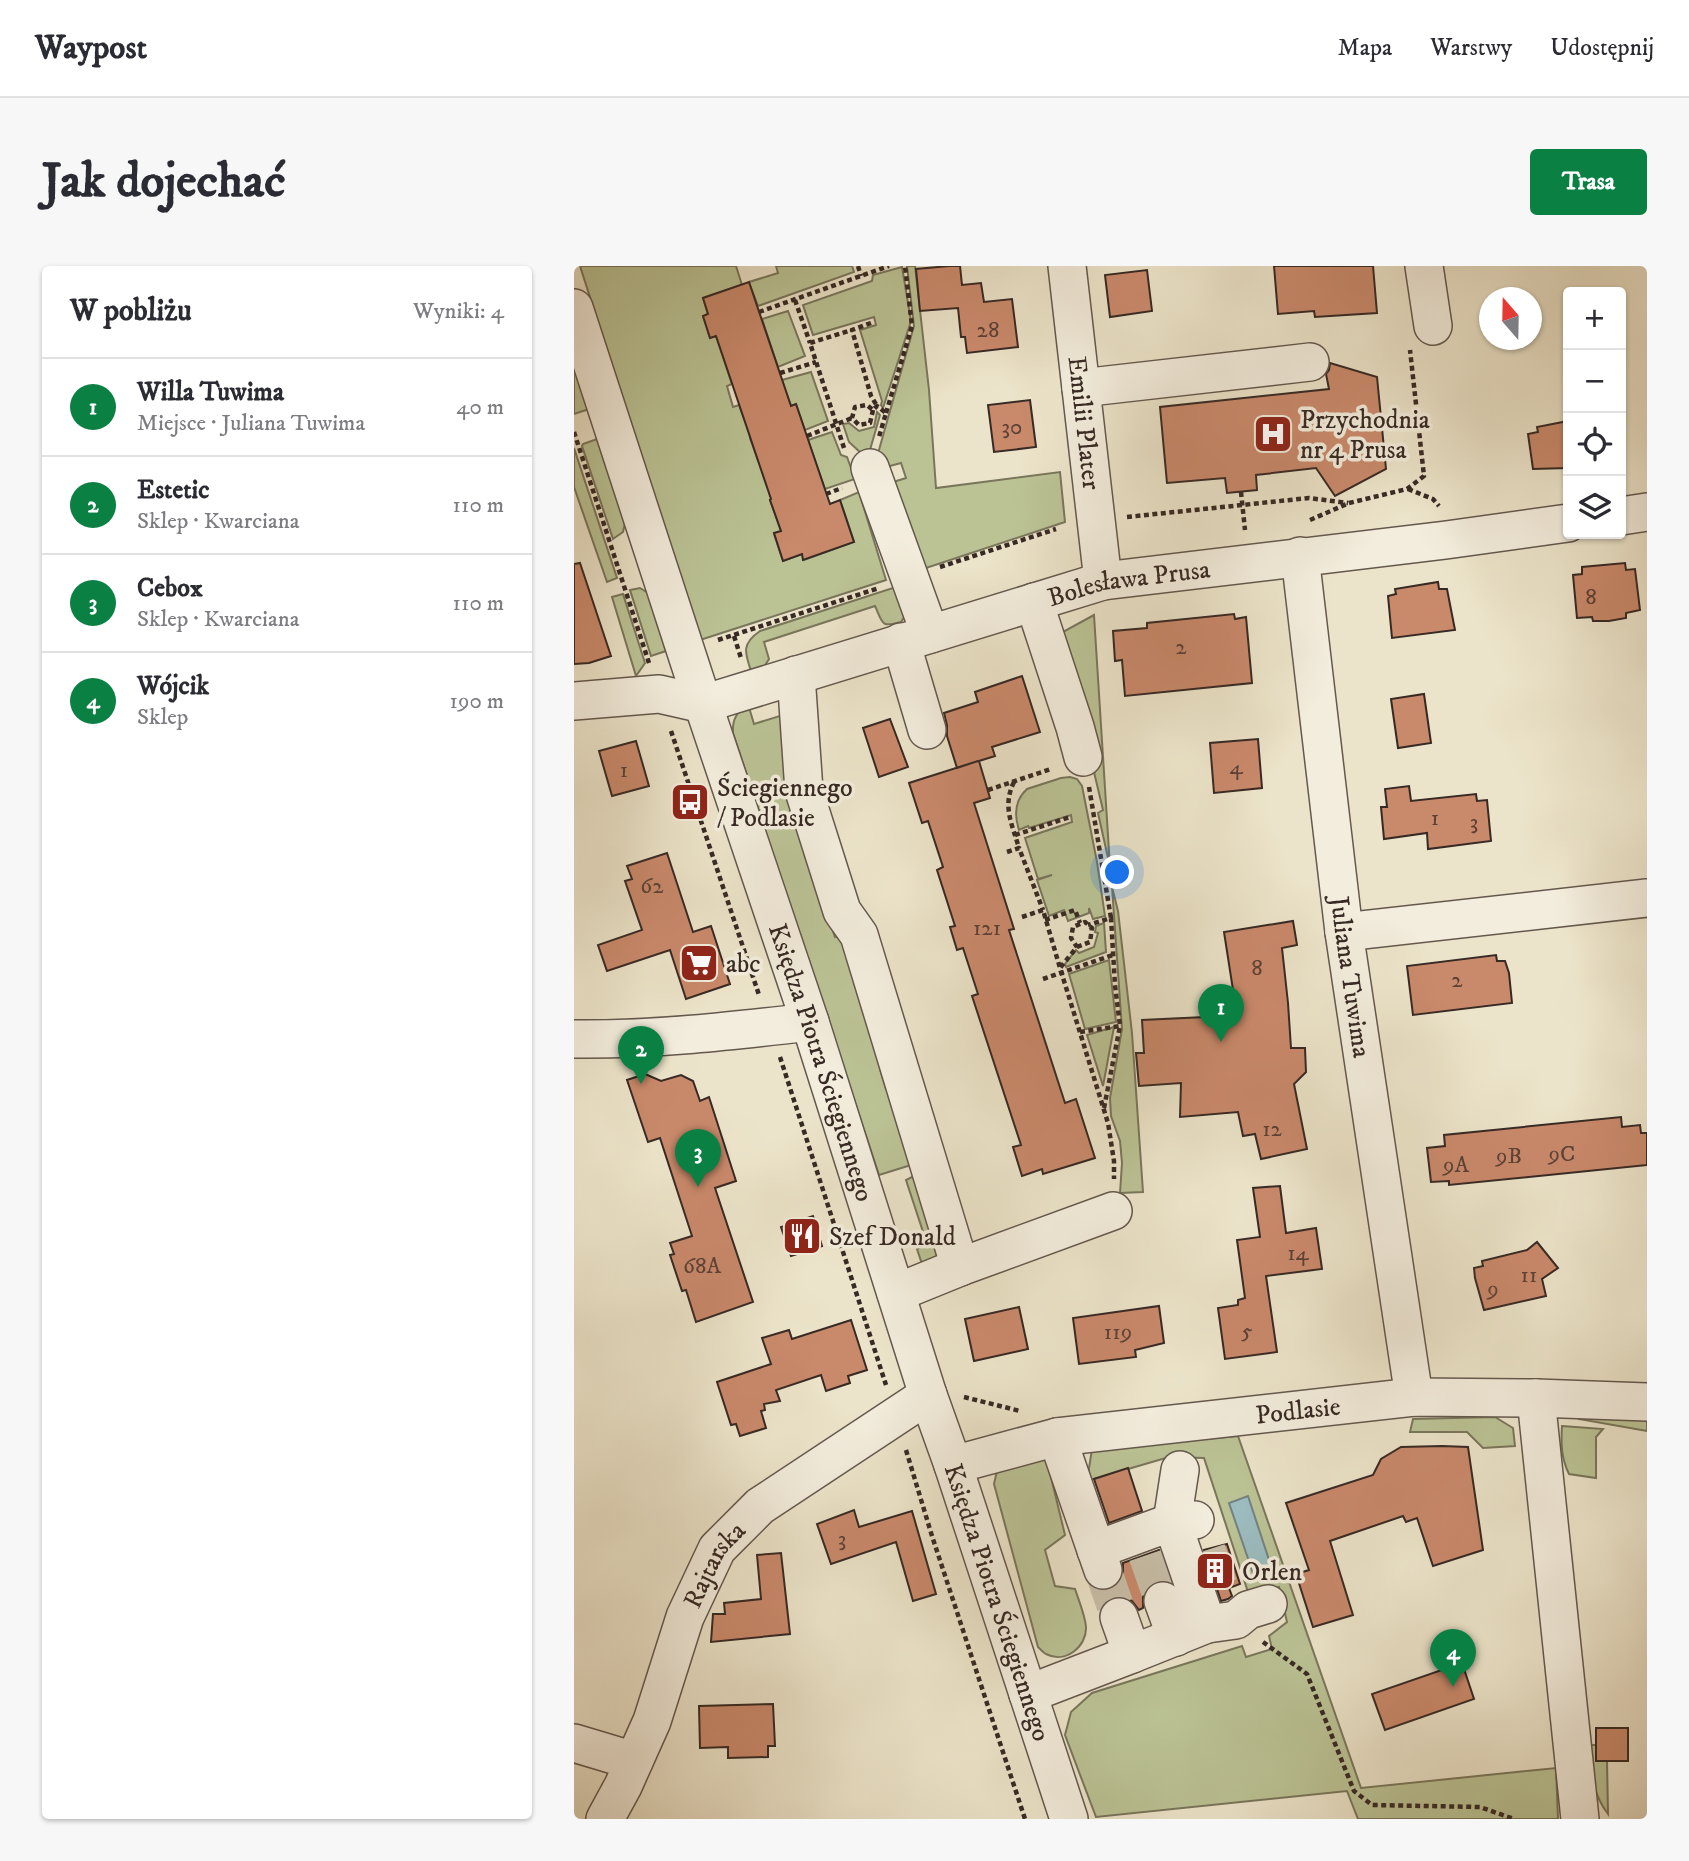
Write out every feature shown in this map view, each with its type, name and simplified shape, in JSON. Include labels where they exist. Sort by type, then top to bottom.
[{"type":"street","name":"Emilii Plater","points":[[1067,266],[1103,581]]},
{"type":"street","points":[[1424,266],[1433,326]]},
{"type":"street","name":"Księdza Piotra Ściegiennego","points":[[574,308],[810,1022],[896,1293],[944,1395],[953,1465],[1069,1819]]},
{"type":"street","points":[[1081,388],[1310,362]]},
{"type":"street","points":[[870,468],[915,638],[927,730]]},
{"type":"street","points":[[1626,515],[1647,512]]},
{"type":"street","name":"Bolesława Prusa","points":[[703,704],[1103,581],[1301,540],[1446,540],[1563,524]]},
{"type":"street","name":"Juliana Tuwima","points":[[1301,540],[1344,932],[1414,1397]]},
{"type":"street","points":[[1034,602],[1083,757]]},
{"type":"street","points":[[796,675],[804,791],[842,911],[859,935],[960,1267]]},
{"type":"street","points":[[574,701],[659,694],[703,704]]},
{"type":"street","points":[[1344,932],[1647,898]]},
{"type":"street","points":[[574,1039],[709,1033],[810,1022]]},
{"type":"street","points":[[896,1293],[1113,1211]]},
{"type":"street","name":"Rajtarska","points":[[605,1819],[652,1721],[685,1617],[717,1549],[760,1506],[944,1395]]},
{"type":"street","name":"Podlasie","points":[[953,1465],[1057,1437],[1414,1397],[1647,1402]]},
{"type":"street","points":[[1536,1398],[1580,1819]]},
{"type":"street","points":[[1057,1437],[1099,1560],[1197,1520],[1207,1549]]},
{"type":"street","points":[[1152,1537],[1180,1470]]},
{"type":"street","points":[[1152,1537],[1233,1621]]},
{"type":"street","points":[[1163,1601],[1233,1621]]},
{"type":"street","points":[[1119,1616],[1132,1654]]},
{"type":"street","points":[[1028,1694],[1132,1654],[1233,1621]]},
{"type":"street","points":[[574,1743],[634,1761]]},
{"type":"path","points":[[858,266],[861,276]]},
{"type":"path","points":[[759,312],[889,266]]},
{"type":"path","points":[[794,300],[845,449],[870,468],[912,326],[905,266]]},
{"type":"path","points":[[810,343],[871,323]]},
{"type":"path","points":[[1123,517],[1309,498],[1349,503],[1407,489],[1424,476],[1409,336],[1433,326]]},
{"type":"path","points":[[852,330],[875,408],[870,423],[859,425],[852,418]]},
{"type":"path","points":[[780,373],[816,362]]},
{"type":"path","points":[[852,418],[855,407],[867,405],[886,413]]},
{"type":"path","points":[[807,436],[852,418]]},
{"type":"path","points":[[574,432],[649,662]]},
{"type":"path","points":[[1241,492],[1245,533]]},
{"type":"path","points":[[1301,540],[1349,503]]},
{"type":"path","points":[[936,568],[1056,529]]},
{"type":"path","points":[[713,642],[884,586]]},
{"type":"path","points":[[671,731],[762,1006]]},
{"type":"path","points":[[988,790],[1083,757],[1111,918],[1120,1026],[1104,1109]]},
{"type":"path","points":[[1015,781],[1008,794],[1008,810],[1104,1109],[1114,1161],[1113,1211]]},
{"type":"path","points":[[1015,835],[1070,817]]},
{"type":"path","points":[[1007,852],[1019,848]]},
{"type":"path","points":[[1045,920],[1075,910],[1080,923]]},
{"type":"path","points":[[1022,917],[1042,911]]},
{"type":"path","points":[[1088,925],[1111,918]]},
{"type":"path","points":[[1061,971],[1076,947],[1090,942],[1092,928],[1085,922],[1073,927],[1071,938],[1076,947]]},
{"type":"path","points":[[1043,979],[1113,955]]},
{"type":"path","points":[[1080,1032],[1120,1026]]},
{"type":"path","points":[[778,1052],[890,1397]]},
{"type":"path","points":[[944,1395],[1030,1413]]},
{"type":"path","points":[[907,1455],[1025,1819]]},
{"type":"path","points":[[1233,1621],[1307,1674],[1354,1791],[1372,1805],[1480,1807],[1514,1819]]},
{"type":"green space","points":[[580,266],[736,266],[742,285],[703,298],[708,314],[703,316],[710,338],[716,336],[732,384],[727,386],[733,407],[739,405],[745,421],[749,420],[750,438],[758,460],[763,459],[776,498],[770,500],[781,531],[774,534],[783,561],[802,554],[804,560],[854,542],[840,500],[859,492],[886,580],[700,640]]},
{"type":"green space","points":[[776,266],[852,266],[854,272],[758,306],[749,282],[778,273]]},
{"type":"green space","points":[[907,266],[915,266],[929,390],[936,488],[1060,472],[1065,522],[923,569],[890,483],[906,478],[901,463],[879,469],[877,457],[914,326]]},
{"type":"green space","points":[[902,267],[911,321],[883,408],[860,330],[876,325],[874,317],[813,335],[803,305],[872,281],[873,275]]},
{"type":"green space","points":[[788,311],[805,356],[778,367],[762,319]]},
{"type":"green space","points":[[574,363],[589,409],[574,414]]},
{"type":"green space","points":[[811,372],[828,421],[805,430],[796,404],[791,406],[782,380]]},
{"type":"green space","points":[[877,412],[880,415],[870,450],[861,453],[849,442],[843,424],[849,423],[859,431],[874,427]]},
{"type":"green space","points":[[832,432],[841,455],[847,457],[855,479],[825,489],[808,440]]},
{"type":"green space","points":[[597,439],[625,523],[623,532],[613,539],[582,446]]},
{"type":"green space","points":[[574,448],[617,578],[607,582],[574,487]]},
{"type":"green space","points":[[899,586],[905,616],[901,622],[883,623],[875,606],[764,642],[769,659],[764,667],[751,671],[746,649],[750,640],[760,631]]},
{"type":"green space","points":[[640,588],[648,593],[666,651],[651,656],[630,590]]},
{"type":"green space","points":[[623,594],[645,663],[636,676],[612,597]]},
{"type":"green space","points":[[1094,615],[1110,867],[1098,813],[1103,810],[1061,633]]},
{"type":"green space","points":[[748,704],[754,724],[783,715],[788,794],[835,937],[851,933],[894,1064],[880,1069],[886,1089],[891,1092],[911,1165],[879,1175],[733,733],[736,716]]},
{"type":"green space","points":[[1070,777],[1077,779],[1082,786],[1105,916],[1093,919],[1089,908],[1089,913],[1068,921],[1064,910],[1049,916],[1037,880],[1052,875],[1038,879],[1025,838],[1072,822],[1071,815],[1019,830],[1016,813],[1020,798],[1027,789]]},
{"type":"green space","points":[[1112,887],[1118,911],[1132,1033],[1143,1192],[1120,1193],[1120,1141],[1111,1116],[1110,1098],[1122,1029]]},
{"type":"green space","points":[[1104,923],[1106,952],[1066,967],[1065,964],[1076,950],[1079,953],[1094,947],[1098,933],[1095,932],[1096,926]]},
{"type":"green space","points":[[1109,960],[1116,1022],[1085,1029],[1069,974]]},
{"type":"green space","points":[[1114,1027],[1103,1086],[1087,1035]]},
{"type":"green space","points":[[914,1176],[937,1254],[922,1264],[917,1249],[927,1244],[906,1180]]},
{"type":"green space","points":[[1582,1410],[1647,1419],[1647,1431],[1579,1419]]},
{"type":"green space","points":[[1495,1417],[1513,1428],[1515,1446],[1483,1448],[1467,1432],[1410,1432],[1413,1419]]},
{"type":"green space","points":[[1562,1426],[1603,1429],[1596,1437],[1596,1478],[1569,1474],[1562,1450]]},
{"type":"green space","points":[[1238,1436],[1361,1788],[1556,1768],[1558,1819],[1358,1819],[1347,1791],[1096,1817],[1065,1735],[1071,1712],[1092,1693],[1242,1646],[1246,1657],[1272,1649],[1269,1636],[1287,1622],[1279,1587],[1249,1595],[1204,1458],[1169,1457],[1087,1481],[1092,1449]]},
{"type":"green space","points":[[1034,1455],[1047,1461],[1065,1535],[1045,1550],[1055,1586],[1075,1589],[1086,1627],[1079,1647],[1060,1657],[1046,1654],[1038,1647],[994,1484],[997,1471]]},
{"type":"green space","points":[[1585,1745],[1596,1745],[1596,1761],[1607,1761],[1608,1814],[1595,1790]]},
{"type":"water","points":[[1248,1496],[1273,1572],[1255,1579],[1229,1503]]},
{"type":"building","points":[[960,266],[962,285],[981,283],[984,302],[1012,299],[1018,347],[967,353],[965,337],[961,337],[958,308],[920,311],[916,269]]},
{"type":"building","points":[[1274,266],[1373,266],[1377,313],[1315,317],[1314,311],[1278,314]]},
{"type":"building","points":[[1147,270],[1152,311],[1110,317],[1105,275]]},
{"type":"building","points":[[749,282],[791,406],[796,404],[830,504],[840,500],[854,542],[803,560],[802,554],[783,561],[774,533],[781,531],[771,499],[716,336],[710,338],[703,316],[708,314],[703,298]]},
{"type":"building","name":"Przychodnia nr 4 Prusa","points":[[1330,363],[1377,377],[1386,469],[1335,496],[1316,468],[1256,475],[1257,490],[1227,493],[1225,478],[1167,483],[1160,407],[1329,389],[1326,374]]},
{"type":"building","points":[[1030,400],[1036,447],[994,452],[988,405]]},
{"type":"building","points":[[1563,422],[1563,468],[1533,469],[1528,434],[1538,432],[1537,427]]},
{"type":"building","points":[[580,563],[611,656],[589,663],[574,664],[574,564]]},
{"type":"building","points":[[1625,563],[1626,570],[1635,569],[1640,610],[1626,613],[1626,618],[1609,621],[1593,621],[1592,617],[1577,618],[1573,575],[1582,574],[1582,567]]},
{"type":"building","points":[[1438,582],[1439,589],[1447,589],[1455,630],[1392,638],[1388,596],[1396,594],[1395,589]]},
{"type":"building","points":[[1234,614],[1235,619],[1246,617],[1252,683],[1125,696],[1122,660],[1115,661],[1113,631],[1147,628],[1147,623]]},
{"type":"building","points":[[1022,676],[1040,732],[992,747],[995,756],[979,761],[990,798],[974,803],[1014,929],[1009,930],[1065,1103],[1076,1099],[1095,1158],[1043,1174],[1042,1169],[1022,1176],[1013,1147],[1021,1145],[972,996],[978,994],[963,948],[957,950],[950,927],[955,926],[937,870],[943,867],[928,821],[922,823],[909,783],[957,768],[947,736],[944,713],[978,702],[975,692]]},
{"type":"building","points":[[1424,694],[1431,743],[1398,748],[1391,699]]},
{"type":"building","points":[[890,719],[908,767],[879,777],[863,728]]},
{"type":"building","points":[[1258,739],[1262,788],[1214,793],[1210,743]]},
{"type":"building","points":[[636,741],[649,786],[612,796],[599,751]]},
{"type":"building","points":[[1409,786],[1411,801],[1476,794],[1477,801],[1487,800],[1491,841],[1428,849],[1427,833],[1384,839],[1381,807],[1387,807],[1385,789]]},
{"type":"building","points":[[667,853],[693,932],[711,926],[730,984],[686,999],[670,950],[607,971],[598,945],[642,930],[625,881],[632,879],[627,866]]},
{"type":"building","points":[[1293,921],[1297,945],[1282,948],[1291,1048],[1305,1048],[1306,1072],[1294,1084],[1307,1149],[1261,1159],[1255,1134],[1243,1136],[1238,1112],[1180,1117],[1181,1083],[1139,1086],[1136,1053],[1144,1053],[1142,1020],[1205,1017],[1205,1011],[1236,1009],[1224,932]]},
{"type":"building","points":[[1496,955],[1497,961],[1505,961],[1509,973],[1512,1003],[1413,1015],[1407,966]]},
{"type":"building","points":[[645,1074],[661,1081],[681,1075],[693,1081],[700,1101],[709,1097],[736,1181],[715,1188],[753,1302],[696,1322],[686,1290],[682,1291],[670,1255],[674,1254],[670,1243],[692,1236],[660,1138],[648,1142],[627,1080]]},
{"type":"building","points":[[1621,1117],[1622,1127],[1640,1125],[1641,1133],[1647,1133],[1647,1165],[1449,1185],[1449,1181],[1431,1182],[1427,1148],[1445,1146],[1444,1135]]},
{"type":"building","points":[[1280,1186],[1286,1233],[1316,1228],[1322,1269],[1266,1276],[1277,1352],[1225,1359],[1218,1308],[1238,1305],[1238,1300],[1245,1298],[1237,1240],[1260,1237],[1253,1188]]},
{"type":"building","name":"Szef Donald","points":[[813,1216],[822,1246],[791,1256],[781,1227]]},
{"type":"building","points":[[1537,1242],[1558,1268],[1542,1279],[1546,1296],[1484,1310],[1474,1268],[1483,1266],[1482,1261],[1527,1250]]},
{"type":"building","points":[[1159,1306],[1164,1343],[1135,1350],[1136,1357],[1079,1364],[1073,1318]]},
{"type":"building","points":[[1019,1307],[1028,1349],[974,1361],[965,1319]]},
{"type":"building","points":[[851,1320],[867,1370],[848,1376],[850,1383],[826,1391],[821,1375],[776,1390],[780,1401],[764,1404],[765,1410],[761,1411],[766,1428],[740,1436],[736,1424],[731,1425],[717,1382],[771,1364],[762,1338],[789,1330],[792,1339]]},
{"type":"building","points":[[1401,1447],[1468,1447],[1483,1550],[1433,1566],[1417,1518],[1406,1522],[1403,1516],[1330,1541],[1353,1615],[1313,1627],[1296,1574],[1309,1570],[1286,1503],[1373,1475],[1381,1459]]},
{"type":"building","points":[[1128,1468],[1142,1511],[1109,1523],[1094,1479]]},
{"type":"building","points":[[854,1510],[859,1527],[912,1511],[936,1594],[913,1601],[896,1542],[831,1564],[817,1524]]},
{"type":"building","points":[[1227,1544],[1240,1584],[1229,1588],[1232,1596],[1221,1601],[1204,1550]]},
{"type":"building","points":[[1159,1550],[1170,1582],[1157,1581],[1147,1587],[1143,1608],[1139,1610],[1132,1601],[1122,1596],[1111,1598],[1102,1605],[1097,1590],[1109,1590],[1118,1584],[1123,1575],[1123,1563]]},
{"type":"building","points":[[781,1553],[790,1634],[711,1642],[713,1614],[725,1614],[724,1603],[761,1599],[757,1555]]},
{"type":"building","points":[[1462,1663],[1474,1699],[1385,1730],[1372,1694]]},
{"type":"building","points":[[773,1704],[775,1746],[768,1746],[768,1757],[728,1758],[728,1747],[700,1748],[699,1706]]},
{"type":"building","points":[[1596,1728],[1628,1728],[1628,1761],[1596,1761]]},
{"type":"tunnel","points":[[1207,1550],[1224,1601]]},
{"type":"tunnel","points":[[1147,1555],[1163,1601]]},
{"type":"tunnel","points":[[1103,1570],[1119,1617]]},
{"type":"place","name":"Przychodnia nr 4 Prusa","points":[[1273,434]]},
{"type":"place","name":"Ściegiennego / Podlasie","points":[[690,802]]},
{"type":"place","name":"abc","points":[[699,963]]},
{"type":"place","name":"Willa Tuwima","points":[[1221,1042]]},
{"type":"place","name":"Estetic","points":[[641,1084]]},
{"type":"place","name":"Cebox","points":[[698,1187]]},
{"type":"place","name":"Szef Donald","points":[[802,1236]]},
{"type":"place","name":"Orlen","points":[[1215,1571]]},
{"type":"place","name":"Wójcik","points":[[1453,1687]]}]
